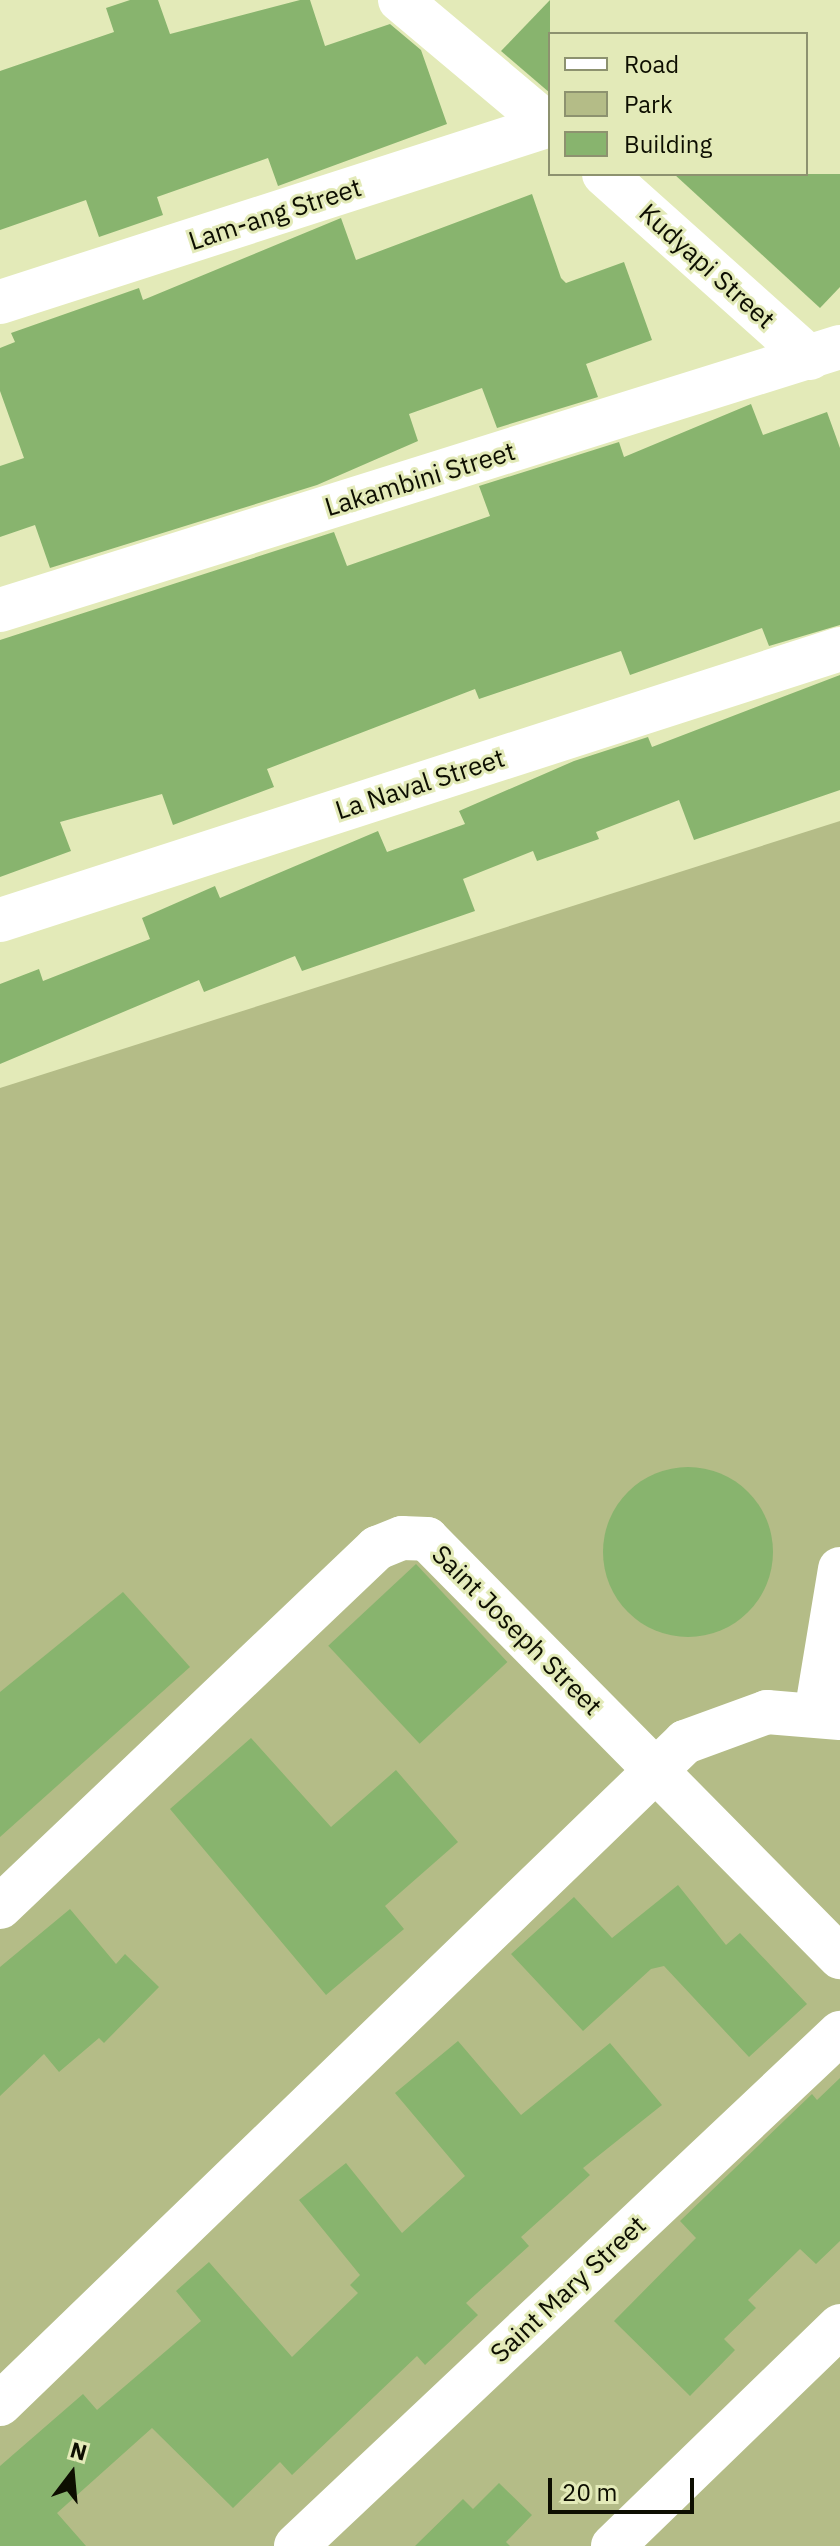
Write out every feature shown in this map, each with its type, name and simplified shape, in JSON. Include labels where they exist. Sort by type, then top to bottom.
[{"type":"street","points":[[400,0],[548,124]]},
{"type":"street","name":"Lam-ang Street","points":[[0,302],[548,127]]},
{"type":"street","name":"Kudyapi Street","points":[[606,176],[825,353]]},
{"type":"street","name":"Lakambini Street","points":[[0,610],[825,353]]},
{"type":"street","name":"La Naval Street","points":[[0,920],[840,649]]},
{"type":"street","name":"Saint Joseph Street","points":[[0,1907],[377,1548],[402,1538],[427,1539],[840,1957]]},
{"type":"street","points":[[0,2404],[654,1769],[717,1726],[767,1712],[828,1716],[840,1569]]},
{"type":"street","name":"Saint Mary Street","points":[[296,2546],[840,2033]]},
{"type":"street","points":[[613,2546],[840,2326]]},
{"type":"green space","points":[[840,821],[840,2546],[0,2546],[0,1088]]},
{"type":"building","points":[[130,0],[158,0],[170,34],[300,0],[310,0],[325,46],[390,24],[421,50],[447,124],[278,186],[268,158],[157,197],[163,215],[99,237],[86,200],[0,230],[0,71],[114,32],[106,8]]},
{"type":"building","points":[[550,0],[548,91],[501,51]]},
{"type":"building","points":[[840,174],[840,287],[820,308],[676,176]]},
{"type":"building","points":[[532,194],[561,278],[566,283],[624,262],[652,340],[586,364],[598,397],[497,428],[482,388],[409,414],[418,441],[317,485],[50,568],[35,525],[0,537],[0,466],[24,458],[0,391],[0,348],[15,342],[11,333],[139,288],[143,300],[341,218],[356,260]]},
{"type":"building","points":[[751,404],[763,435],[827,412],[840,448],[840,625],[769,646],[762,628],[630,675],[621,651],[479,699],[475,689],[267,769],[274,787],[173,825],[162,794],[60,822],[71,851],[0,877],[0,640],[334,532],[347,566],[490,516],[479,486],[619,442],[624,457]]},
{"type":"building","points":[[840,675],[840,790],[694,840],[679,800],[596,832],[599,839],[537,861],[533,851],[463,879],[475,911],[302,971],[295,956],[204,992],[199,980],[0,1064],[0,984],[39,969],[43,981],[150,939],[142,918],[215,886],[220,898],[378,831],[387,852],[465,824],[459,811],[574,761],[648,737],[652,747]]},
{"type":"building","points":[[688,1467],[720,1474],[748,1492],[766,1520],[773,1552],[766,1584],[748,1612],[720,1630],[688,1637],[656,1630],[628,1612],[610,1584],[603,1552],[610,1520],[628,1492],[656,1474]]},
{"type":"building","points":[[416,1564],[507,1662],[420,1744],[328,1646]]},
{"type":"building","points":[[123,1592],[190,1667],[0,1837],[0,1692]]},
{"type":"building","points":[[251,1738],[331,1827],[396,1770],[458,1842],[385,1906],[404,1929],[326,1995],[170,1809]]},
{"type":"building","points":[[678,1885],[726,1945],[740,1933],[807,2004],[749,2057],[664,1966],[651,1969],[583,2031],[511,1954],[574,1897],[612,1938]]},
{"type":"building","points":[[70,1909],[116,1964],[125,1954],[159,1987],[104,2043],[99,2038],[59,2072],[44,2054],[0,2096],[0,1967]]},
{"type":"building","points":[[458,2041],[521,2115],[610,2043],[662,2105],[583,2168],[590,2175],[521,2237],[529,2246],[466,2303],[478,2315],[425,2365],[417,2356],[292,2475],[280,2462],[233,2508],[152,2428],[57,2513],[86,2546],[0,2546],[0,2466],[83,2394],[97,2410],[201,2321],[176,2291],[209,2262],[292,2357],[358,2293],[350,2285],[360,2275],[299,2200],[346,2163],[402,2233],[465,2176],[395,2093]]},
{"type":"building","points":[[840,2078],[840,2241],[816,2264],[800,2249],[748,2300],[756,2308],[724,2339],[735,2350],[690,2396],[614,2321],[696,2238],[680,2221],[812,2094],[817,2100]]},
{"type":"building","points":[[499,2483],[532,2515],[506,2542],[510,2546],[415,2546],[463,2499],[473,2509]]}]
